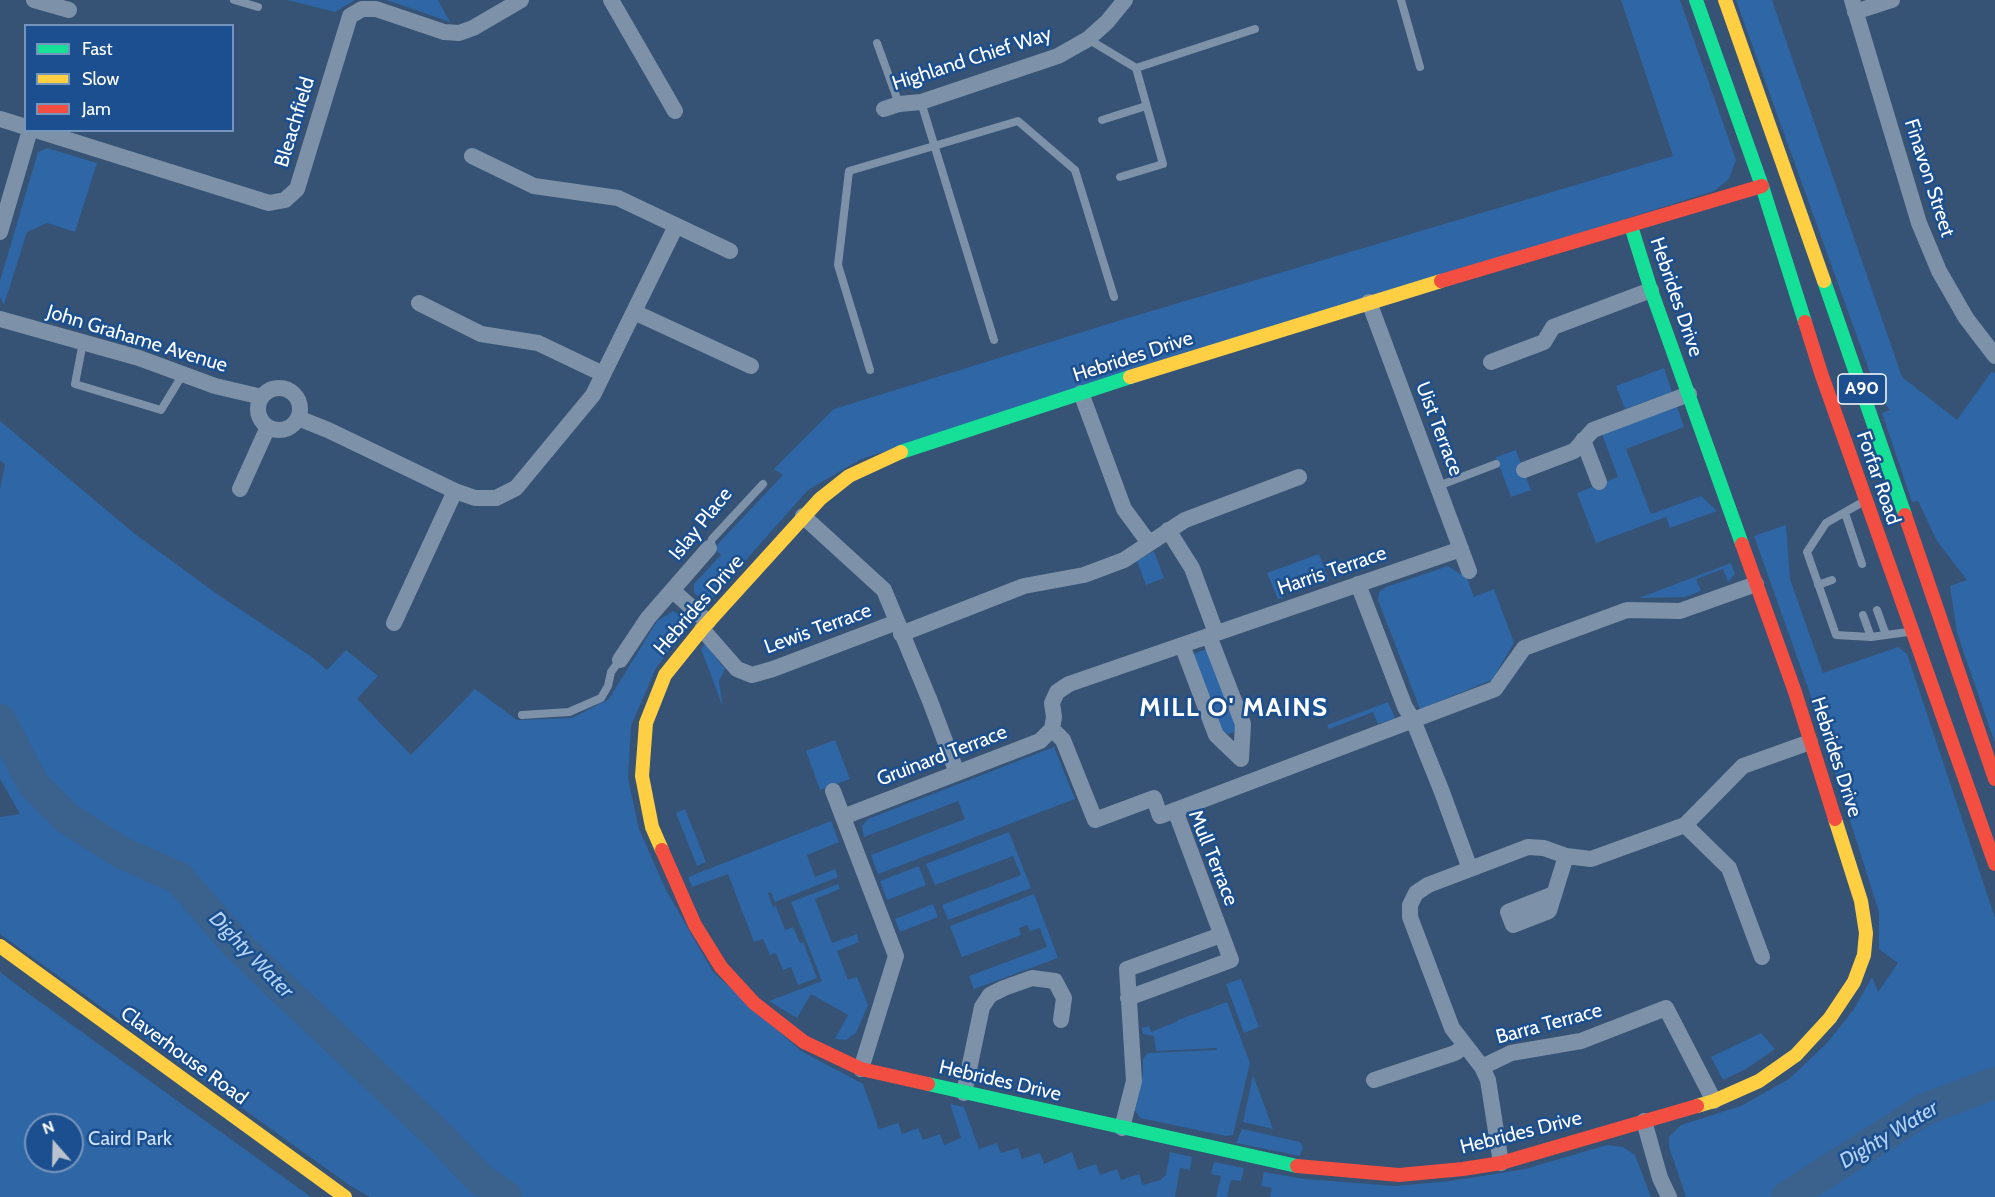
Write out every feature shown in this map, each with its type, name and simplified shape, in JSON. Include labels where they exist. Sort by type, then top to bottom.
[{"type":"main road","name":"Forfar Road","points":[[1696,0],[1762,186],[1816,358],[1995,864]]},
{"type":"main road","name":"Forfar Road","points":[[1725,0],[1995,779]]},
{"type":"main road","name":"Hebrides Drive","points":[[1631,226],[1651,290],[1810,742],[1861,901],[1866,933],[1864,954],[1854,982],[1830,1018],[1796,1055],[1759,1081],[1714,1101],[1501,1162],[1463,1169],[1399,1175],[1307,1168],[964,1094],[861,1069],[804,1042],[754,1003],[721,966],[695,925],[652,827],[642,776],[646,723],[665,675],[705,625],[803,516],[849,476],[897,453],[1081,393],[1369,302],[1762,186]]},
{"type":"main road","name":"Claverhouse Road","points":[[0,946],[345,1197]]},
{"type":"street","points":[[38,0],[69,12]]},
{"type":"street","name":"Bleachfield","points":[[42,132],[268,203],[285,200],[297,189],[350,16],[362,9],[376,9],[444,32],[459,33],[473,28],[521,0]]},
{"type":"street","points":[[612,0],[675,111]]},
{"type":"street","name":"Highland Chief Way","points":[[892,107],[921,102],[1058,56],[1088,39],[1107,22],[1125,0]]},
{"type":"street","points":[[1853,6],[1892,0]]},
{"type":"street","name":"Finavon Street","points":[[1853,6],[1919,223],[1945,280],[1966,318],[1995,356]]},
{"type":"street","points":[[0,118],[24,126]]},
{"type":"street","points":[[0,232],[29,132]]},
{"type":"street","points":[[472,156],[534,186],[618,198],[730,251]]},
{"type":"street","points":[[262,397],[259,403],[259,417],[268,427],[281,429],[293,424],[298,418],[328,430],[455,492],[475,498],[496,498],[516,488],[593,395],[676,226]]},
{"type":"street","points":[[1491,362],[1544,342],[1553,327],[1651,290]]},
{"type":"street","name":"Uist Terrace","points":[[1369,302],[1469,571]]},
{"type":"street","points":[[419,303],[481,334],[538,343],[603,374]]},
{"type":"street","points":[[634,312],[751,366]]},
{"type":"street","name":"John Grahame Avenue","points":[[0,319],[138,358],[215,386],[262,397],[273,389],[286,389],[297,398],[298,418]]},
{"type":"street","points":[[1081,393],[1124,509],[1149,543]]},
{"type":"street","points":[[1524,470],[1574,451],[1593,430],[1689,394]]},
{"type":"street","points":[[240,489],[268,427]]},
{"type":"street","points":[[1584,440],[1599,482]]},
{"type":"street","points":[[899,628],[1024,586],[1094,571],[1124,560],[1185,520],[1299,477]]},
{"type":"street","points":[[394,623],[455,492]]},
{"type":"street","name":"Lewis Terrace","points":[[803,516],[884,590],[957,773]]},
{"type":"street","points":[[1168,530],[1192,568],[1243,724],[1241,759],[1250,782]]},
{"type":"street","name":"Islay Place","points":[[620,660],[648,618],[709,548]]},
{"type":"street","name":"Harris Terrace","points":[[1052,729],[1054,717],[1052,703],[1057,692],[1069,684],[1461,549]]},
{"type":"street","points":[[1359,584],[1470,869],[1528,847],[1544,848],[1583,859],[1604,855],[1685,825],[1743,766],[1810,742]]},
{"type":"street","points":[[1175,810],[1495,689],[1524,648],[1627,610],[1680,611],[1756,584]]},
{"type":"street","name":"Islay Place","points":[[673,591],[705,625]]},
{"type":"street","name":"Lewis Terrace","points":[[705,625],[737,669],[752,675],[899,628]]},
{"type":"street","points":[[1182,645],[1216,735],[1241,759]]},
{"type":"street","name":"Gruinard Terrace","points":[[843,817],[1040,741],[1052,729]]},
{"type":"street","name":"Mull Terrace","points":[[1052,729],[1063,740],[1095,820],[1154,798],[1160,816],[1175,810],[1231,960],[1128,998]]},
{"type":"street","points":[[833,791],[896,956],[861,1069]]},
{"type":"street","points":[[1685,825],[1729,868],[1762,957]]},
{"type":"street","points":[[1554,894],[1566,856]]},
{"type":"street","name":"Barra Terrace","points":[[1470,869],[1428,885],[1416,893],[1410,905],[1410,917],[1452,1028],[1482,1067],[1488,1080],[1501,1162]]},
{"type":"street","name":"Mull Terrace","points":[[1122,1128],[1134,1081],[1127,969],[1221,935]]},
{"type":"street","points":[[964,1094],[982,1007],[990,995],[1032,978],[1055,981],[1064,998],[1061,1020]]},
{"type":"street","name":"Barra Terrace","points":[[1482,1067],[1511,1053],[1581,1041],[1666,1008],[1714,1101]]},
{"type":"street","points":[[1374,1080],[1455,1053],[1465,1046]]},
{"type":"street","points":[[1644,1121],[1660,1178],[1669,1197]]},
{"type":"lane","points":[[234,0],[258,7]]},
{"type":"lane","points":[[1401,0],[1420,67]]},
{"type":"lane","points":[[1136,68],[1255,29]]},
{"type":"lane","points":[[1088,39],[1136,68],[1163,164],[1120,177]]},
{"type":"lane","points":[[877,43],[892,107]]},
{"type":"lane","points":[[921,102],[994,340]]},
{"type":"lane","points":[[1102,120],[1146,106]]},
{"type":"lane","points":[[870,370],[838,265],[849,171],[1018,121],[1075,170],[1114,297]]},
{"type":"lane","points":[[82,342],[75,384],[161,410],[183,374]]},
{"type":"lane","points":[[1438,486],[1496,464]]},
{"type":"lane","name":"Islay Place","points":[[709,548],[712,539],[763,484]]},
{"type":"lane","points":[[1866,501],[1826,524],[1807,552],[1818,585],[1836,635],[1871,637],[1911,631]]},
{"type":"lane","points":[[1845,513],[1862,564]]},
{"type":"lane","points":[[1818,585],[1832,580]]},
{"type":"lane","points":[[1877,610],[1886,635]]},
{"type":"lane","points":[[1863,615],[1871,637]]},
{"type":"lane","name":"Islay Place","points":[[522,714],[569,712],[601,698],[608,686],[611,672],[620,660]]},
{"type":"green space","points":[[287,0],[355,0],[335,12]]},
{"type":"green space","points":[[387,0],[438,0],[450,22]]},
{"type":"green space","points":[[1621,0],[1680,0],[1736,160],[1729,179],[1714,191],[861,459],[808,490],[712,598],[704,600],[694,593],[694,584],[721,555],[714,548],[783,475],[774,469],[834,409],[1118,321],[1673,156]]},
{"type":"green space","points":[[1736,0],[1772,0],[1902,377],[1957,420],[1992,371],[1995,374],[1995,743],[1957,633],[1950,586],[1967,580],[1937,541],[1918,501],[1912,502],[1882,413],[1890,410],[1878,395]]},
{"type":"green space","points":[[47,148],[97,163],[75,232],[47,223],[27,232],[4,305],[0,297],[0,281],[38,152]]},
{"type":"green space","points":[[1664,368],[1672,392],[1625,409],[1616,386]]},
{"type":"green space","points":[[1677,407],[1684,427],[1626,449],[1651,514],[1701,496],[1717,511],[1670,528],[1666,517],[1596,543],[1577,493],[1618,477],[1602,434]]},
{"type":"green space","points":[[0,421],[135,534],[217,594],[312,657],[327,670],[346,650],[378,676],[357,699],[411,755],[475,689],[517,720],[572,718],[609,699],[657,621],[673,611],[684,617],[685,629],[656,668],[631,726],[628,778],[639,829],[666,890],[713,972],[801,1051],[863,1084],[879,1129],[898,1123],[902,1134],[918,1128],[923,1140],[940,1134],[944,1145],[961,1138],[950,1104],[964,1107],[979,1149],[997,1143],[1001,1153],[1018,1148],[1022,1159],[1040,1153],[1044,1164],[1072,1152],[1078,1170],[1096,1164],[1100,1175],[1117,1169],[1121,1180],[1139,1174],[1143,1185],[1160,1180],[1166,1175],[1170,1152],[1192,1157],[1190,1170],[1180,1168],[1175,1197],[370,1197],[349,1185],[0,934],[0,817],[20,814],[0,779],[0,489],[5,464],[0,461]]},
{"type":"green space","points":[[1516,450],[1531,490],[1511,497],[1496,457]]},
{"type":"green space","points":[[1786,525],[1790,579],[1823,673],[1898,647],[1907,654],[1995,918],[1995,1197],[1686,1197],[1669,1147],[1669,1137],[1681,1125],[1741,1106],[1789,1079],[1827,1043],[1854,1009],[1872,977],[1878,992],[1898,963],[1879,949],[1879,912],[1808,688],[1754,536]]},
{"type":"green space","points":[[1154,551],[1164,578],[1146,585],[1137,561]]},
{"type":"green space","points":[[1319,554],[1329,581],[1323,583],[1317,569],[1278,583],[1283,598],[1278,599],[1267,573]]},
{"type":"green space","points":[[1731,563],[1735,574],[1728,582],[1723,569],[1696,579],[1701,591],[1685,597],[1639,598]]},
{"type":"green space","points":[[1448,566],[1467,578],[1474,597],[1494,589],[1514,643],[1492,680],[1420,709],[1378,600],[1379,592],[1386,587]]},
{"type":"green space","points":[[705,644],[725,669],[719,681],[723,707],[701,649]]},
{"type":"green space","points":[[1207,649],[1236,726],[1234,732],[1228,734],[1223,731],[1193,654]]},
{"type":"green space","points":[[1388,702],[1395,718],[1378,724],[1373,712],[1329,729],[1327,725]]},
{"type":"green space","points":[[835,740],[850,779],[820,790],[806,751]]},
{"type":"green space","points":[[1054,747],[1075,799],[878,874],[871,855],[965,819],[958,801],[864,837],[862,826],[868,819]]},
{"type":"green space","points":[[685,809],[706,862],[697,866],[676,813]]},
{"type":"green space","points":[[831,821],[839,842],[807,855],[815,877],[835,869],[838,877],[775,902],[771,892],[768,893],[773,907],[776,906],[785,930],[793,927],[800,943],[803,942],[817,978],[798,985],[791,967],[783,970],[776,953],[770,955],[763,939],[754,942],[728,874],[692,887],[688,877]]},
{"type":"green space","points":[[1009,832],[1031,888],[948,920],[942,905],[1021,875],[1013,856],[935,885],[926,864]]},
{"type":"green space","points":[[919,866],[926,885],[887,900],[880,881]]},
{"type":"green space","points":[[838,884],[840,889],[815,899],[832,943],[857,934],[859,942],[837,951],[848,980],[857,977],[868,1005],[856,1033],[846,1040],[835,1039],[848,1015],[811,994],[797,1018],[769,1001],[822,981],[791,902]]},
{"type":"green space","points":[[1034,894],[1058,958],[974,989],[969,976],[1047,947],[1040,928],[1030,931],[1027,925],[1019,928],[1021,935],[962,957],[950,926]]},
{"type":"green space","points":[[933,904],[938,917],[900,932],[895,919]]},
{"type":"green space","name":"Caird Park","points":[[0,972],[25,991],[311,1197],[0,1197]]},
{"type":"green space","points":[[1241,979],[1259,1027],[1244,1033],[1226,984]]},
{"type":"green space","points":[[1227,1002],[1250,1063],[1233,1135],[1226,1136],[1140,1118],[1135,1110],[1143,1075],[1143,1059],[1147,1053],[1216,1050],[1217,1048],[1156,1051],[1154,1036],[1143,1034],[1142,1028],[1149,1026],[1151,1032]]},
{"type":"green space","points":[[1761,1033],[1775,1049],[1746,1069],[1723,1080],[1711,1057]]},
{"type":"green space","points":[[1253,1075],[1273,1129],[1243,1122]]},
{"type":"green space","points":[[1242,1129],[1300,1142],[1303,1147],[1300,1156],[1236,1143]]},
{"type":"green space","points":[[1607,1145],[1623,1147],[1635,1155],[1651,1197],[1270,1197],[1272,1188],[1261,1186],[1264,1172],[1305,1179],[1395,1186],[1451,1181],[1525,1169]]},
{"type":"green space","points":[[1214,1162],[1244,1168],[1241,1181],[1231,1180],[1227,1197],[1216,1197],[1221,1176],[1211,1174]]},
{"type":"waterway","name":"Dighty Water","points":[[0,720],[33,784],[67,818],[122,853],[179,878],[236,944],[440,1137],[480,1179],[506,1197]]},
{"type":"waterway","name":"Dighty Water","points":[[1787,1197],[1925,1109],[1995,1083]]},
{"type":"traffic: fast","points":[[1696,0],[1762,186],[1805,322]]},
{"type":"traffic: fast","points":[[1631,226],[1651,290],[1742,544]]},
{"type":"traffic: fast","points":[[1824,281],[1905,515]]},
{"type":"traffic: fast","points":[[901,452],[1130,377]]},
{"type":"traffic: fast","points":[[928,1084],[1297,1166]]},
{"type":"traffic: slow","points":[[1725,0],[1824,281]]},
{"type":"traffic: slow","points":[[1130,377],[1441,281]]},
{"type":"traffic: slow","points":[[662,850],[652,827],[642,776],[646,723],[665,675],[702,629],[820,499],[849,476],[901,452]]},
{"type":"traffic: slow","points":[[1697,1106],[1759,1081],[1796,1055],[1830,1018],[1854,982],[1864,955],[1866,933],[1861,901],[1835,819]]},
{"type":"traffic: slow","points":[[0,946],[345,1197]]},
{"type":"traffic: jam","points":[[1441,281],[1762,186]]},
{"type":"traffic: jam","points":[[1805,322],[1995,864]]},
{"type":"traffic: jam","points":[[1905,515],[1995,779]]},
{"type":"traffic: jam","points":[[1742,544],[1795,692],[1835,819]]},
{"type":"traffic: jam","points":[[662,850],[695,925],[721,967],[754,1003],[804,1042],[861,1069],[928,1084]]},
{"type":"traffic: jam","points":[[1297,1166],[1399,1175],[1463,1169],[1501,1163],[1697,1106]]},
{"type":"district","name":"MILL O' MAINS","points":[[1234,708]]}]
